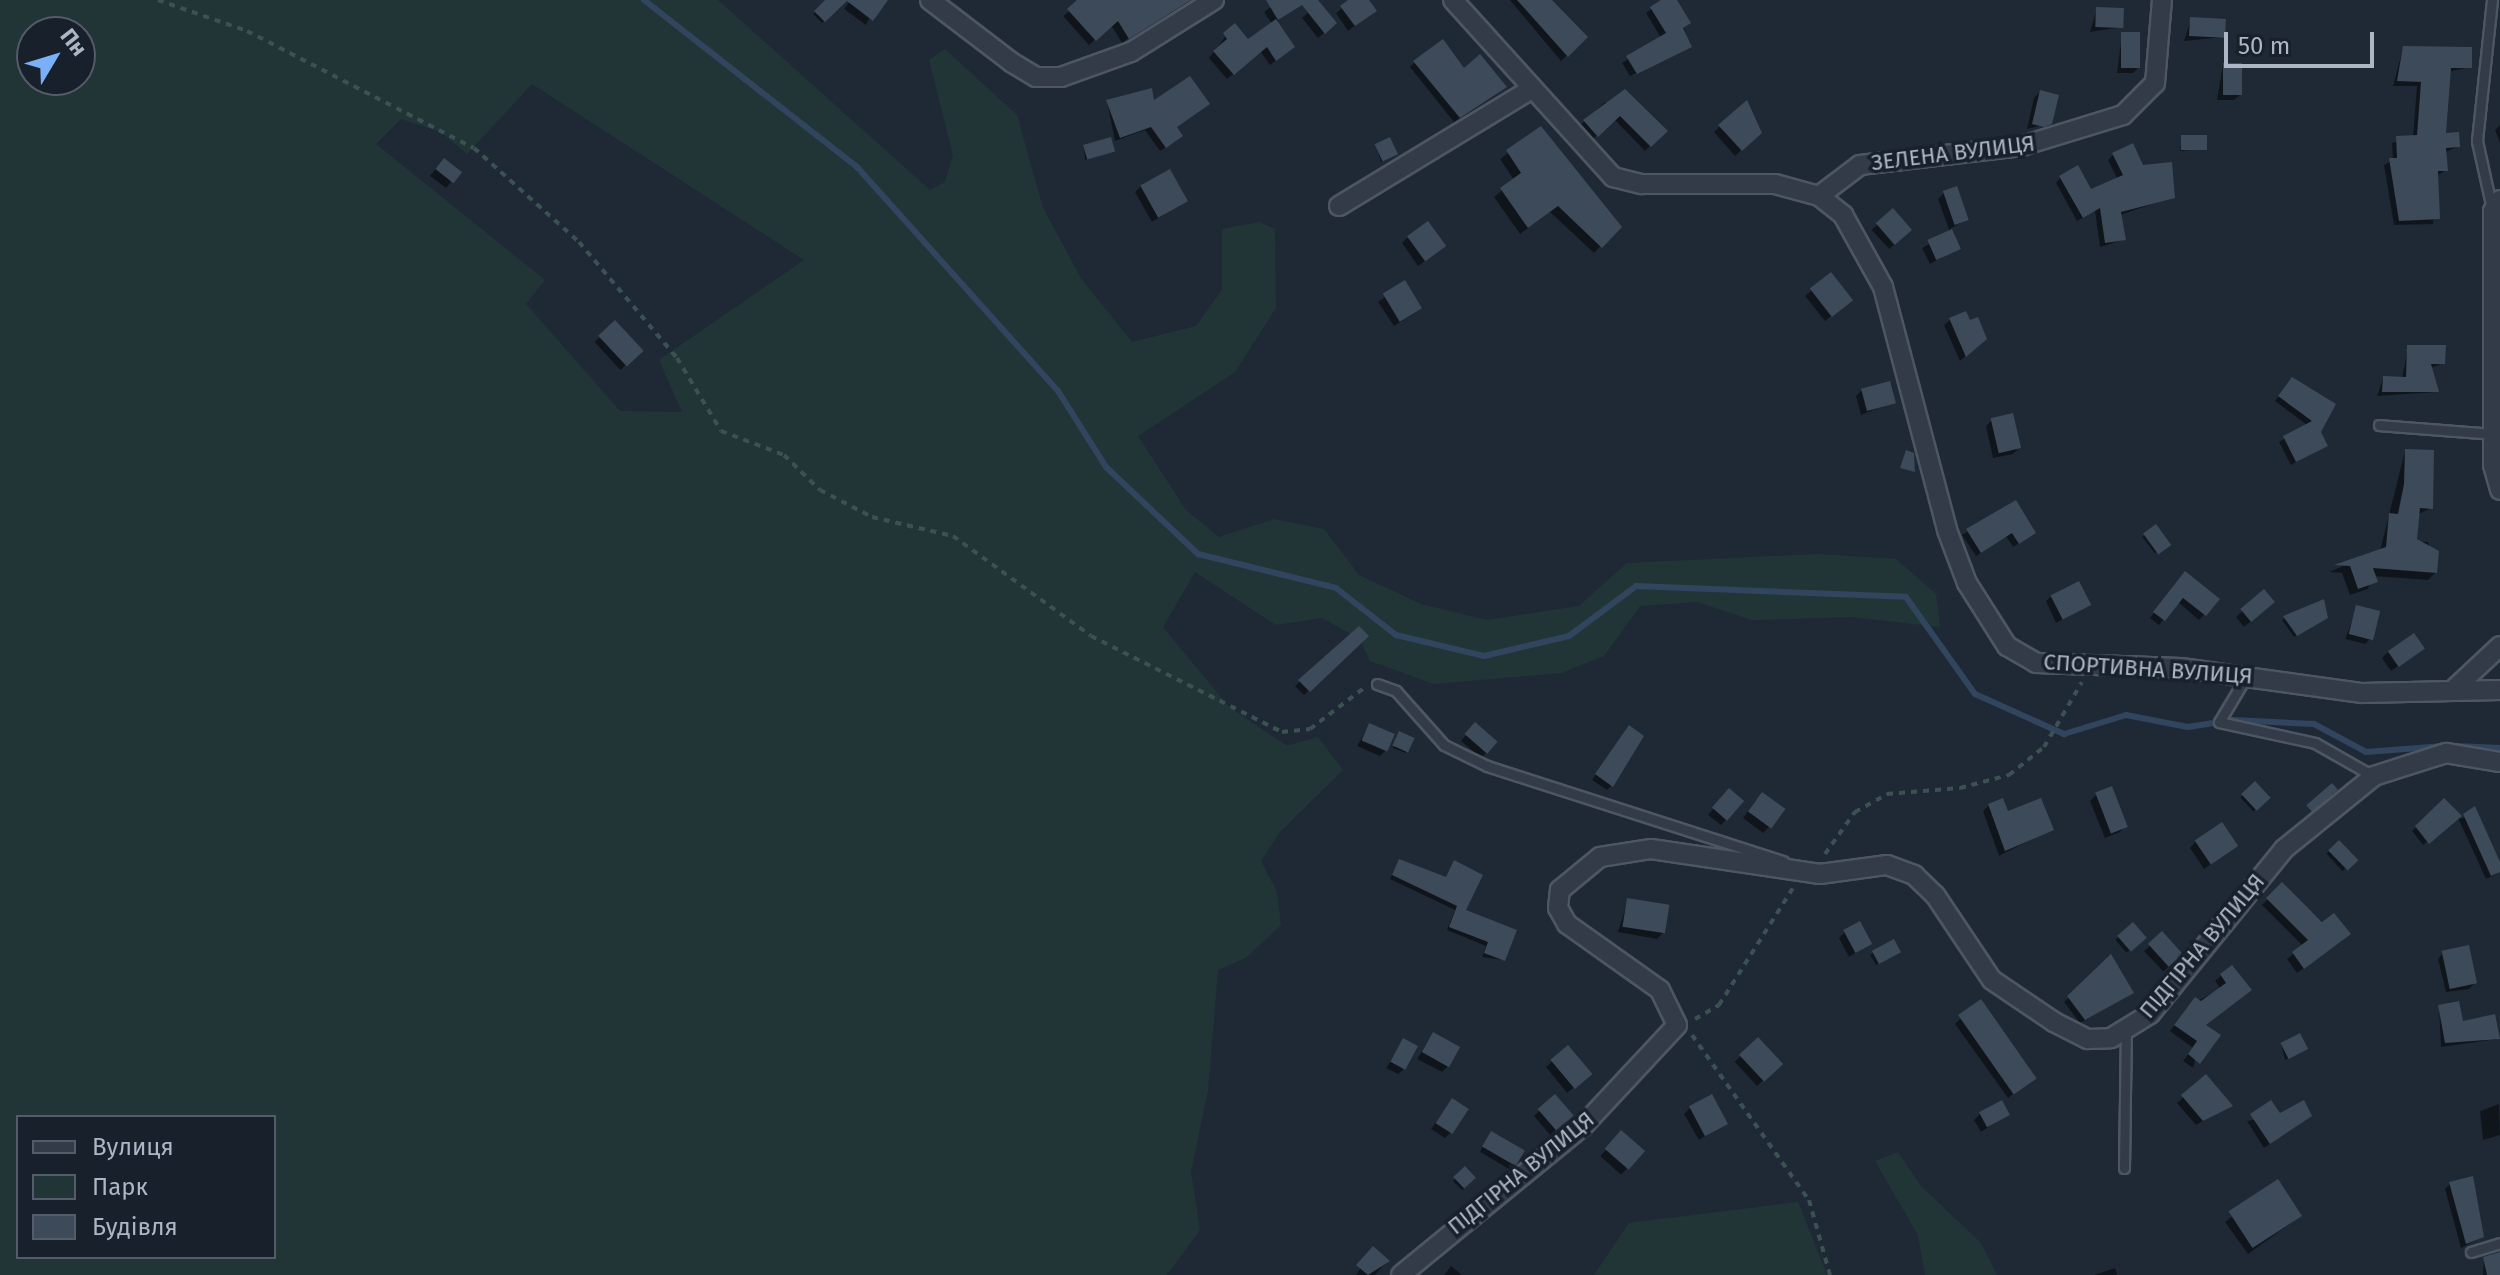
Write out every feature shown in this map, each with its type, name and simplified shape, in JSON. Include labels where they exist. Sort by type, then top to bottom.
[{"type":"street","points":[[930,0],[1011,62],[1036,77],[1061,77],[1131,52],[1214,0]]},
{"type":"street","points":[[1453,0],[1528,91],[1613,177],[1642,184],[1738,180],[1819,196]]},
{"type":"street","name":"ЗЕЛЕНА ВУЛИЦЯ","points":[[1819,196],[1860,165],[2022,146],[2123,115],[2155,83],[2162,0]]},
{"type":"street","points":[[1339,206],[1528,91]]},
{"type":"street","name":"СПОРТИВНА ВУЛИЦЯ","points":[[1819,196],[1864,244],[1883,287],[1947,530],[1967,583],[2007,646],[2036,663],[2248,675],[2362,693],[2500,690]]},
{"type":"street","points":[[2496,206],[2493,434],[2500,490]]},
{"type":"street","points":[[2452,691],[2500,646]]},
{"type":"street","name":"ПІДГІРНА ВУЛИЦЯ","points":[[1401,1275],[1582,1127],[1677,1025],[1660,990],[1632,964],[1567,924],[1558,908],[1560,890],[1600,857],[1651,849],[1812,872],[1887,865],[1914,875],[1992,980],[2088,1039],[2126,1032],[2150,1014],[2284,849],[2374,776],[2446,753],[2500,762]]},
{"type":"lane","points":[[2492,0],[2477,141],[2496,206]]},
{"type":"lane","points":[[2379,425],[2493,434]]},
{"type":"lane","points":[[2248,675],[2219,722],[2315,743],[2374,776]]},
{"type":"lane","points":[[1377,684],[1396,691],[1444,745],[1487,766],[1812,872]]},
{"type":"lane","points":[[2124,1168],[2126,1032]]},
{"type":"lane","points":[[2471,1252],[2500,1243]]},
{"type":"path","points":[[158,0],[247,31],[474,148],[579,242],[677,358],[721,431],[784,455],[820,490],[872,517],[953,536],[1091,636],[1282,732],[1310,729],[1359,689],[1377,684]]},
{"type":"path","points":[[1830,1275],[1809,1200],[1707,1052],[1677,1025],[1719,1005],[1812,872],[1828,841],[1887,794],[2009,775],[2044,747],[2081,689]]},
{"type":"green space","points":[[0,0],[718,0],[930,190],[945,182],[953,155],[929,60],[945,49],[1017,115],[1043,208],[1082,280],[1132,342],[1196,326],[1222,290],[1222,229],[1259,222],[1275,229],[1276,308],[1235,372],[1138,436],[1186,510],[1219,537],[1274,519],[1324,529],[1359,575],[1421,604],[1487,620],[1579,606],[1627,563],[1818,554],[1896,559],[1936,594],[1940,627],[1852,617],[1752,620],[1697,602],[1640,606],[1604,656],[1561,673],[1434,684],[1370,661],[1360,639],[1322,618],[1276,625],[1195,572],[1163,627],[1229,707],[1287,746],[1318,737],[1343,770],[1280,832],[1261,861],[1277,892],[1281,925],[1247,957],[1218,970],[1208,1090],[1191,1172],[1200,1230],[1167,1275],[0,1275]],"holes":[[[532,84],[804,260],[659,360],[682,412],[620,411],[526,304],[545,280],[376,144],[401,119],[441,132],[467,154]]]},
{"type":"green space","points":[[1898,1152],[1921,1186],[1981,1243],[1997,1275],[1925,1275],[1918,1235],[1875,1161]]},
{"type":"green space","points":[[1798,1202],[1827,1275],[1594,1275],[1629,1223]]},
{"type":"building","points":[[825,0],[888,0],[873,21],[847,1],[825,22],[814,11]]},
{"type":"building","points":[[1077,0],[1191,0],[1129,39],[1118,21],[1096,41],[1067,9]]},
{"type":"building","points":[[1266,0],[1318,0],[1337,23],[1325,34],[1302,5],[1278,20]]},
{"type":"building","points":[[1348,0],[1369,0],[1377,11],[1355,26],[1340,6]]},
{"type":"building","points":[[1517,0],[1552,0],[1588,37],[1568,57]]},
{"type":"building","points":[[1661,0],[1677,0],[1691,23],[1683,28],[1692,47],[1637,74],[1626,56],[1666,33],[1650,7]]},
{"type":"building","points":[[2096,7],[2124,8],[2123,28],[2095,27]]},
{"type":"building","points":[[2190,17],[2226,19],[2225,38],[2189,36]]},
{"type":"building","points":[[1276,19],[1295,47],[1276,61],[1267,47],[1234,75],[1213,51],[1227,39],[1223,33],[1235,23],[1248,39]]},
{"type":"building","points":[[2121,32],[2140,32],[2140,68],[2121,68]]},
{"type":"building","points":[[1443,39],[1464,68],[1480,54],[1507,87],[1460,118],[1413,61]]},
{"type":"building","points":[[2403,46],[2472,47],[2472,68],[2451,68],[2446,133],[2459,132],[2460,147],[2446,148],[2448,171],[2438,171],[2440,219],[2399,221],[2389,158],[2397,158],[2396,136],[2417,135],[2421,82],[2397,81]]},
{"type":"building","points":[[2223,63],[2242,63],[2242,95],[2223,95]]},
{"type":"building","points":[[1190,76],[1210,104],[1177,127],[1183,136],[1166,148],[1151,127],[1120,138],[1106,100],[1152,88],[1154,100]]},
{"type":"building","points":[[1625,89],[1668,131],[1651,147],[1620,116],[1598,137],[1583,120]]},
{"type":"building","points":[[2040,90],[2059,95],[2052,124],[2044,127],[2032,124]]},
{"type":"building","points":[[1747,100],[1762,133],[1742,151],[1718,125]]},
{"type":"building","points":[[1541,126],[1622,227],[1602,248],[1558,206],[1528,228],[1500,188],[1521,173],[1506,150]]},
{"type":"building","points":[[2181,135],[2207,135],[2207,150],[2181,150]]},
{"type":"building","points":[[1111,137],[1115,151],[1087,159],[1083,145]]},
{"type":"building","points":[[1390,137],[1398,154],[1383,161],[1375,144]]},
{"type":"building","points":[[2133,143],[2143,165],[2172,162],[2175,198],[2121,212],[2126,240],[2105,243],[2100,208],[2083,218],[2059,176],[2078,165],[2091,189],[2123,175],[2112,153]]},
{"type":"building","points":[[444,158],[462,172],[454,183],[435,169]]},
{"type":"building","points":[[1170,169],[1188,201],[1158,218],[1140,185]]},
{"type":"building","points":[[1957,186],[1969,220],[1955,225],[1943,191]]},
{"type":"building","points":[[1893,208],[1912,230],[1895,245],[1876,223]]},
{"type":"building","points":[[1428,221],[1446,246],[1425,261],[1407,236]]},
{"type":"building","points":[[1952,229],[1961,249],[1936,260],[1927,240]]},
{"type":"building","points":[[1831,272],[1853,300],[1832,317],[1810,289]]},
{"type":"building","points":[[1405,280],[1422,308],[1400,322],[1383,293]]},
{"type":"building","points":[[1966,311],[1970,320],[1978,317],[1987,339],[1966,357],[1949,318]]},
{"type":"building","points":[[615,320],[644,351],[627,366],[598,336]]},
{"type":"building","points":[[2407,345],[2446,345],[2445,364],[2431,364],[2439,392],[2382,392],[2383,376],[2406,377]]},
{"type":"building","points":[[2292,377],[2336,404],[2321,432],[2328,446],[2296,462],[2283,436],[2312,421],[2278,396]]},
{"type":"building","points":[[1890,381],[1896,403],[1867,411],[1861,389]]},
{"type":"building","points":[[2013,413],[2021,448],[1999,453],[1991,418]]},
{"type":"building","points":[[2405,449],[2434,450],[2433,509],[2420,508],[2417,539],[2439,551],[2437,573],[2373,568],[2378,582],[2358,589],[2350,566],[2334,565],[2386,547],[2389,513],[2398,514],[2404,484]]},
{"type":"building","points":[[1906,450],[1914,453],[1915,472],[1900,468]]},
{"type":"building","points":[[2016,500],[2036,533],[2019,544],[2012,533],[1981,553],[1966,529]]},
{"type":"building","points":[[2156,524],[2171,545],[2158,554],[2143,533]]},
{"type":"building","points":[[2185,571],[2220,599],[2206,616],[2183,598],[2165,621],[2153,612]]},
{"type":"building","points":[[2079,581],[2091,605],[2063,620],[2050,596]]},
{"type":"building","points":[[2264,589],[2275,602],[2251,622],[2240,609]]},
{"type":"building","points":[[2324,599],[2328,618],[2297,636],[2283,616]]},
{"type":"building","points":[[2356,605],[2380,611],[2373,640],[2349,634]]},
{"type":"building","points":[[1359,626],[1369,636],[1310,692],[1298,680]]},
{"type":"building","points":[[2414,633],[2425,649],[2399,667],[2388,651]]},
{"type":"building","points":[[1475,722],[1498,742],[1487,754],[1465,734]]},
{"type":"building","points":[[1369,723],[1395,734],[1387,751],[1362,740]]},
{"type":"building","points":[[1629,725],[1644,736],[1613,787],[1595,774]]},
{"type":"building","points":[[1399,731],[1415,738],[1408,753],[1392,746]]},
{"type":"building","points":[[2255,781],[2271,798],[2257,811],[2241,794]]},
{"type":"building","points":[[2332,783],[2338,790],[2312,812],[2306,805]]},
{"type":"building","points":[[2112,786],[2128,827],[2111,834],[2095,792]]},
{"type":"building","points":[[1729,788],[1744,801],[1727,821],[1712,808]]},
{"type":"building","points":[[1762,792],[1785,809],[1771,828],[1748,811]]},
{"type":"building","points":[[2003,798],[2008,811],[2041,798],[2054,830],[2005,851],[1988,804]]},
{"type":"building","points":[[2444,798],[2462,816],[2429,844],[2415,826]]},
{"type":"building","points":[[2475,806],[2500,862],[2500,872],[2491,876],[2463,814]]},
{"type":"building","points":[[2222,822],[2238,846],[2211,864],[2195,840]]},
{"type":"building","points":[[2339,840],[2358,860],[2348,871],[2328,850]]},
{"type":"building","points":[[1399,859],[1446,877],[1454,860],[1483,875],[1466,910],[1517,930],[1505,961],[1484,953],[1488,942],[1449,927],[1457,906],[1392,875]]},
{"type":"building","points":[[2282,882],[2322,922],[2334,913],[2351,934],[2304,969],[2292,952],[2308,940],[2266,898]]},
{"type":"building","points":[[1627,898],[1669,905],[1665,933],[1622,927]]},
{"type":"building","points":[[1860,921],[1872,944],[1855,953],[1843,930]]},
{"type":"building","points":[[2133,922],[2147,938],[2131,952],[2117,936]]},
{"type":"building","points":[[2162,931],[2183,954],[2169,967],[2148,944]]},
{"type":"building","points":[[1894,939],[1901,952],[1879,964],[1872,951]]},
{"type":"building","points":[[2469,945],[2477,983],[2450,989],[2442,951]]},
{"type":"building","points":[[2111,954],[2134,993],[2085,1020],[2067,996]]},
{"type":"building","points":[[2232,965],[2252,990],[2206,1025],[2221,1035],[2200,1064],[2188,1054],[2197,1041],[2174,1025],[2195,997],[2201,1001],[2226,983],[2220,974]]},
{"type":"building","points":[[1981,999],[2037,1078],[2014,1095],[1958,1015]]},
{"type":"building","points":[[2459,1001],[2463,1021],[2495,1014],[2500,1039],[2445,1043],[2438,1005]]},
{"type":"building","points":[[1433,1032],[1460,1047],[1449,1067],[1422,1052]]},
{"type":"building","points":[[2300,1033],[2308,1049],[2289,1059],[2280,1043]]},
{"type":"building","points":[[1758,1037],[1783,1064],[1764,1082],[1739,1055]]},
{"type":"building","points":[[1403,1038],[1418,1046],[1405,1070],[1390,1062]]},
{"type":"building","points":[[1568,1045],[1592,1074],[1575,1089],[1550,1060]]},
{"type":"building","points":[[2206,1074],[2233,1106],[2203,1121],[2181,1095]]},
{"type":"building","points":[[1555,1094],[1574,1116],[1557,1131],[1538,1109]]},
{"type":"building","points":[[1712,1094],[1728,1124],[1705,1136],[1689,1106]]},
{"type":"building","points":[[1452,1098],[1469,1109],[1452,1134],[1436,1123]]},
{"type":"building","points":[[2002,1100],[2010,1115],[1987,1127],[1979,1112]]},
{"type":"building","points":[[2271,1100],[2280,1113],[2304,1100],[2312,1116],[2270,1144],[2250,1114]]},
{"type":"building","points":[[1621,1130],[1645,1151],[1629,1170],[1605,1149]]},
{"type":"building","points":[[1491,1131],[1525,1150],[1516,1166],[1482,1147]]},
{"type":"building","points":[[1465,1166],[1476,1178],[1464,1189],[1453,1177]]},
{"type":"building","points":[[2473,1176],[2484,1237],[2466,1244],[2449,1182]]},
{"type":"building","points":[[2278,1179],[2302,1216],[2252,1248],[2229,1211]]},
{"type":"building","points":[[1373,1246],[1390,1261],[1368,1275],[1356,1265]]},
{"type":"building","points":[[2500,1252],[2500,1275],[2487,1275],[2483,1257]]},
{"type":"waterway","points":[[644,0],[857,167],[1058,391],[1106,467],[1198,554],[1336,588],[1396,635],[1484,656],[1569,636],[1636,586],[1906,597],[1975,694],[2064,734],[2126,715],[2188,727],[2232,720],[2314,724],[2366,752],[2444,746]]},
{"type":"waterway","points":[[2455,746],[2500,748]]}]
